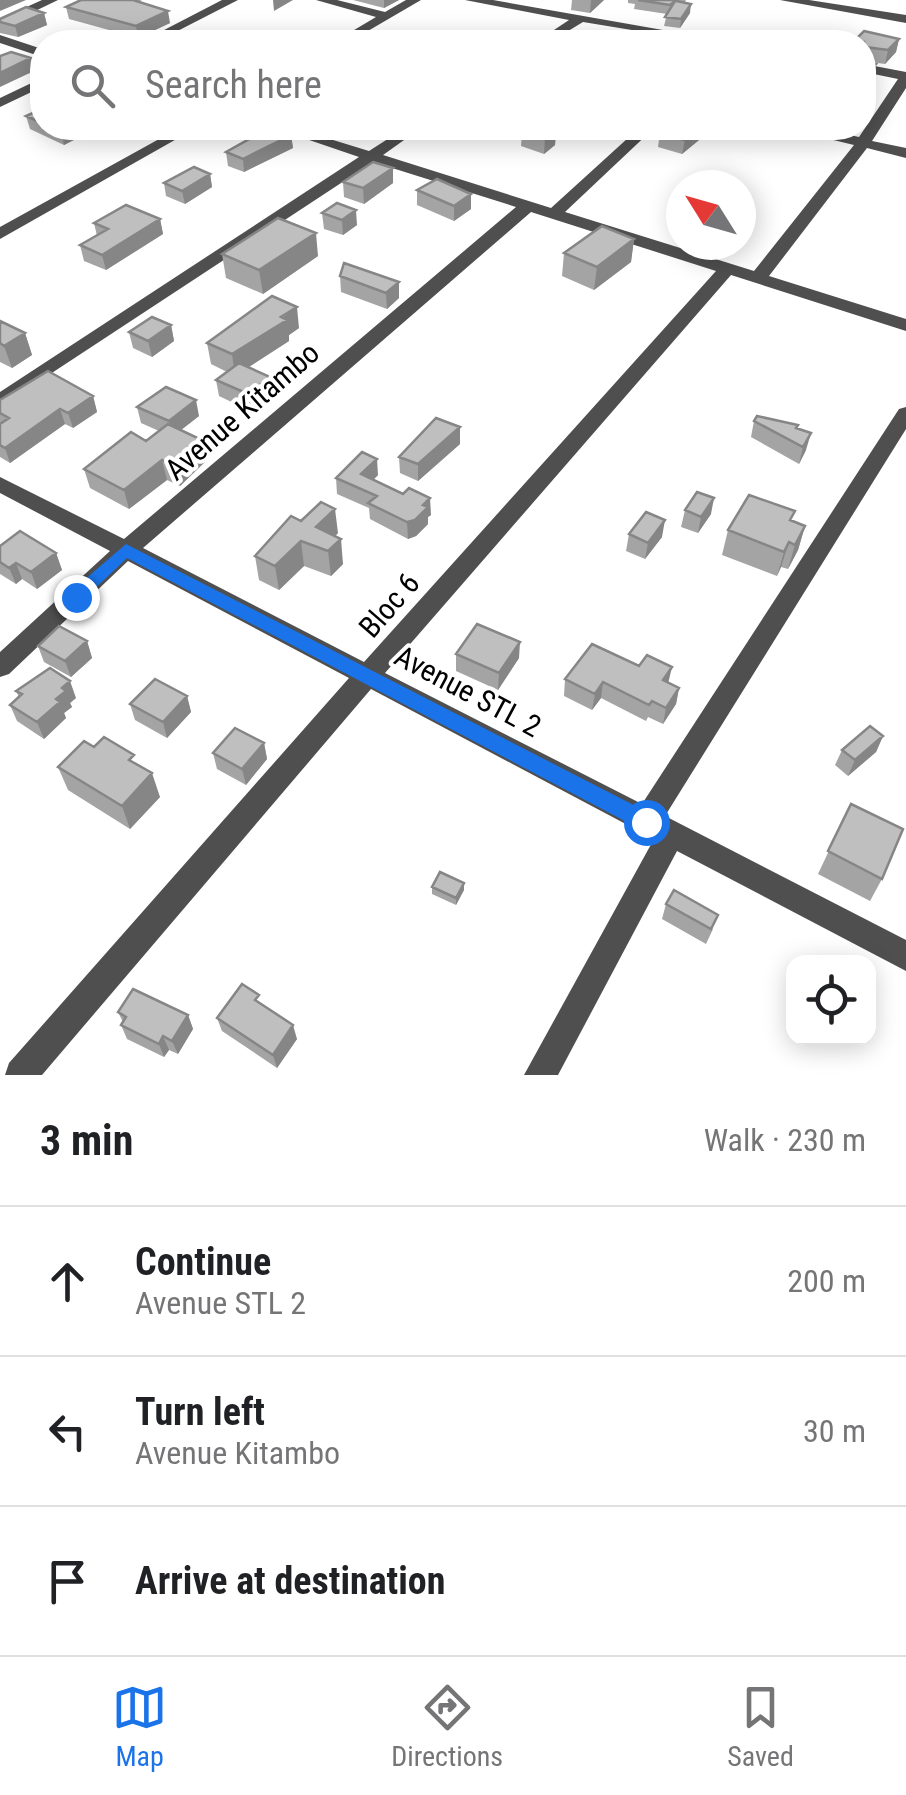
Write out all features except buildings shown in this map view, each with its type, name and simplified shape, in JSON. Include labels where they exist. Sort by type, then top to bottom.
[{"type":"street","points":[[0,24],[52,0]]},
{"type":"street","points":[[171,30],[232,0]]},
{"type":"street","points":[[322,0],[387,16]]},
{"type":"street","points":[[362,30],[416,0]]},
{"type":"street","points":[[472,0],[653,30]]},
{"type":"street","points":[[786,0],[906,19]]},
{"type":"street","points":[[561,30],[580,18]]},
{"type":"street","points":[[0,40],[30,49]]},
{"type":"street","points":[[876,70],[906,76],[876,123]]},
{"type":"street","points":[[0,102],[30,88]]},
{"type":"street","points":[[0,234],[168,140]]},
{"type":"street","points":[[319,140],[906,325]]},
{"type":"street","points":[[0,402],[397,140]]},
{"type":"street","points":[[554,214],[634,140]]},
{"type":"street","points":[[851,140],[906,153]]},
{"type":"street","points":[[758,278],[865,140]]},
{"type":"street","name":"Avenue Kitambo","points":[[0,667],[126,550],[528,205]]},
{"type":"street","name":"Bloc 6","points":[[21,1075],[271,784],[728,268]]},
{"type":"street","points":[[540,1075],[658,828],[906,413]]},
{"type":"street","name":"Avenue STL 2","points":[[0,484],[906,956]]},
{"type":"route","points":[[76,597],[126,550],[646,822]]}]
